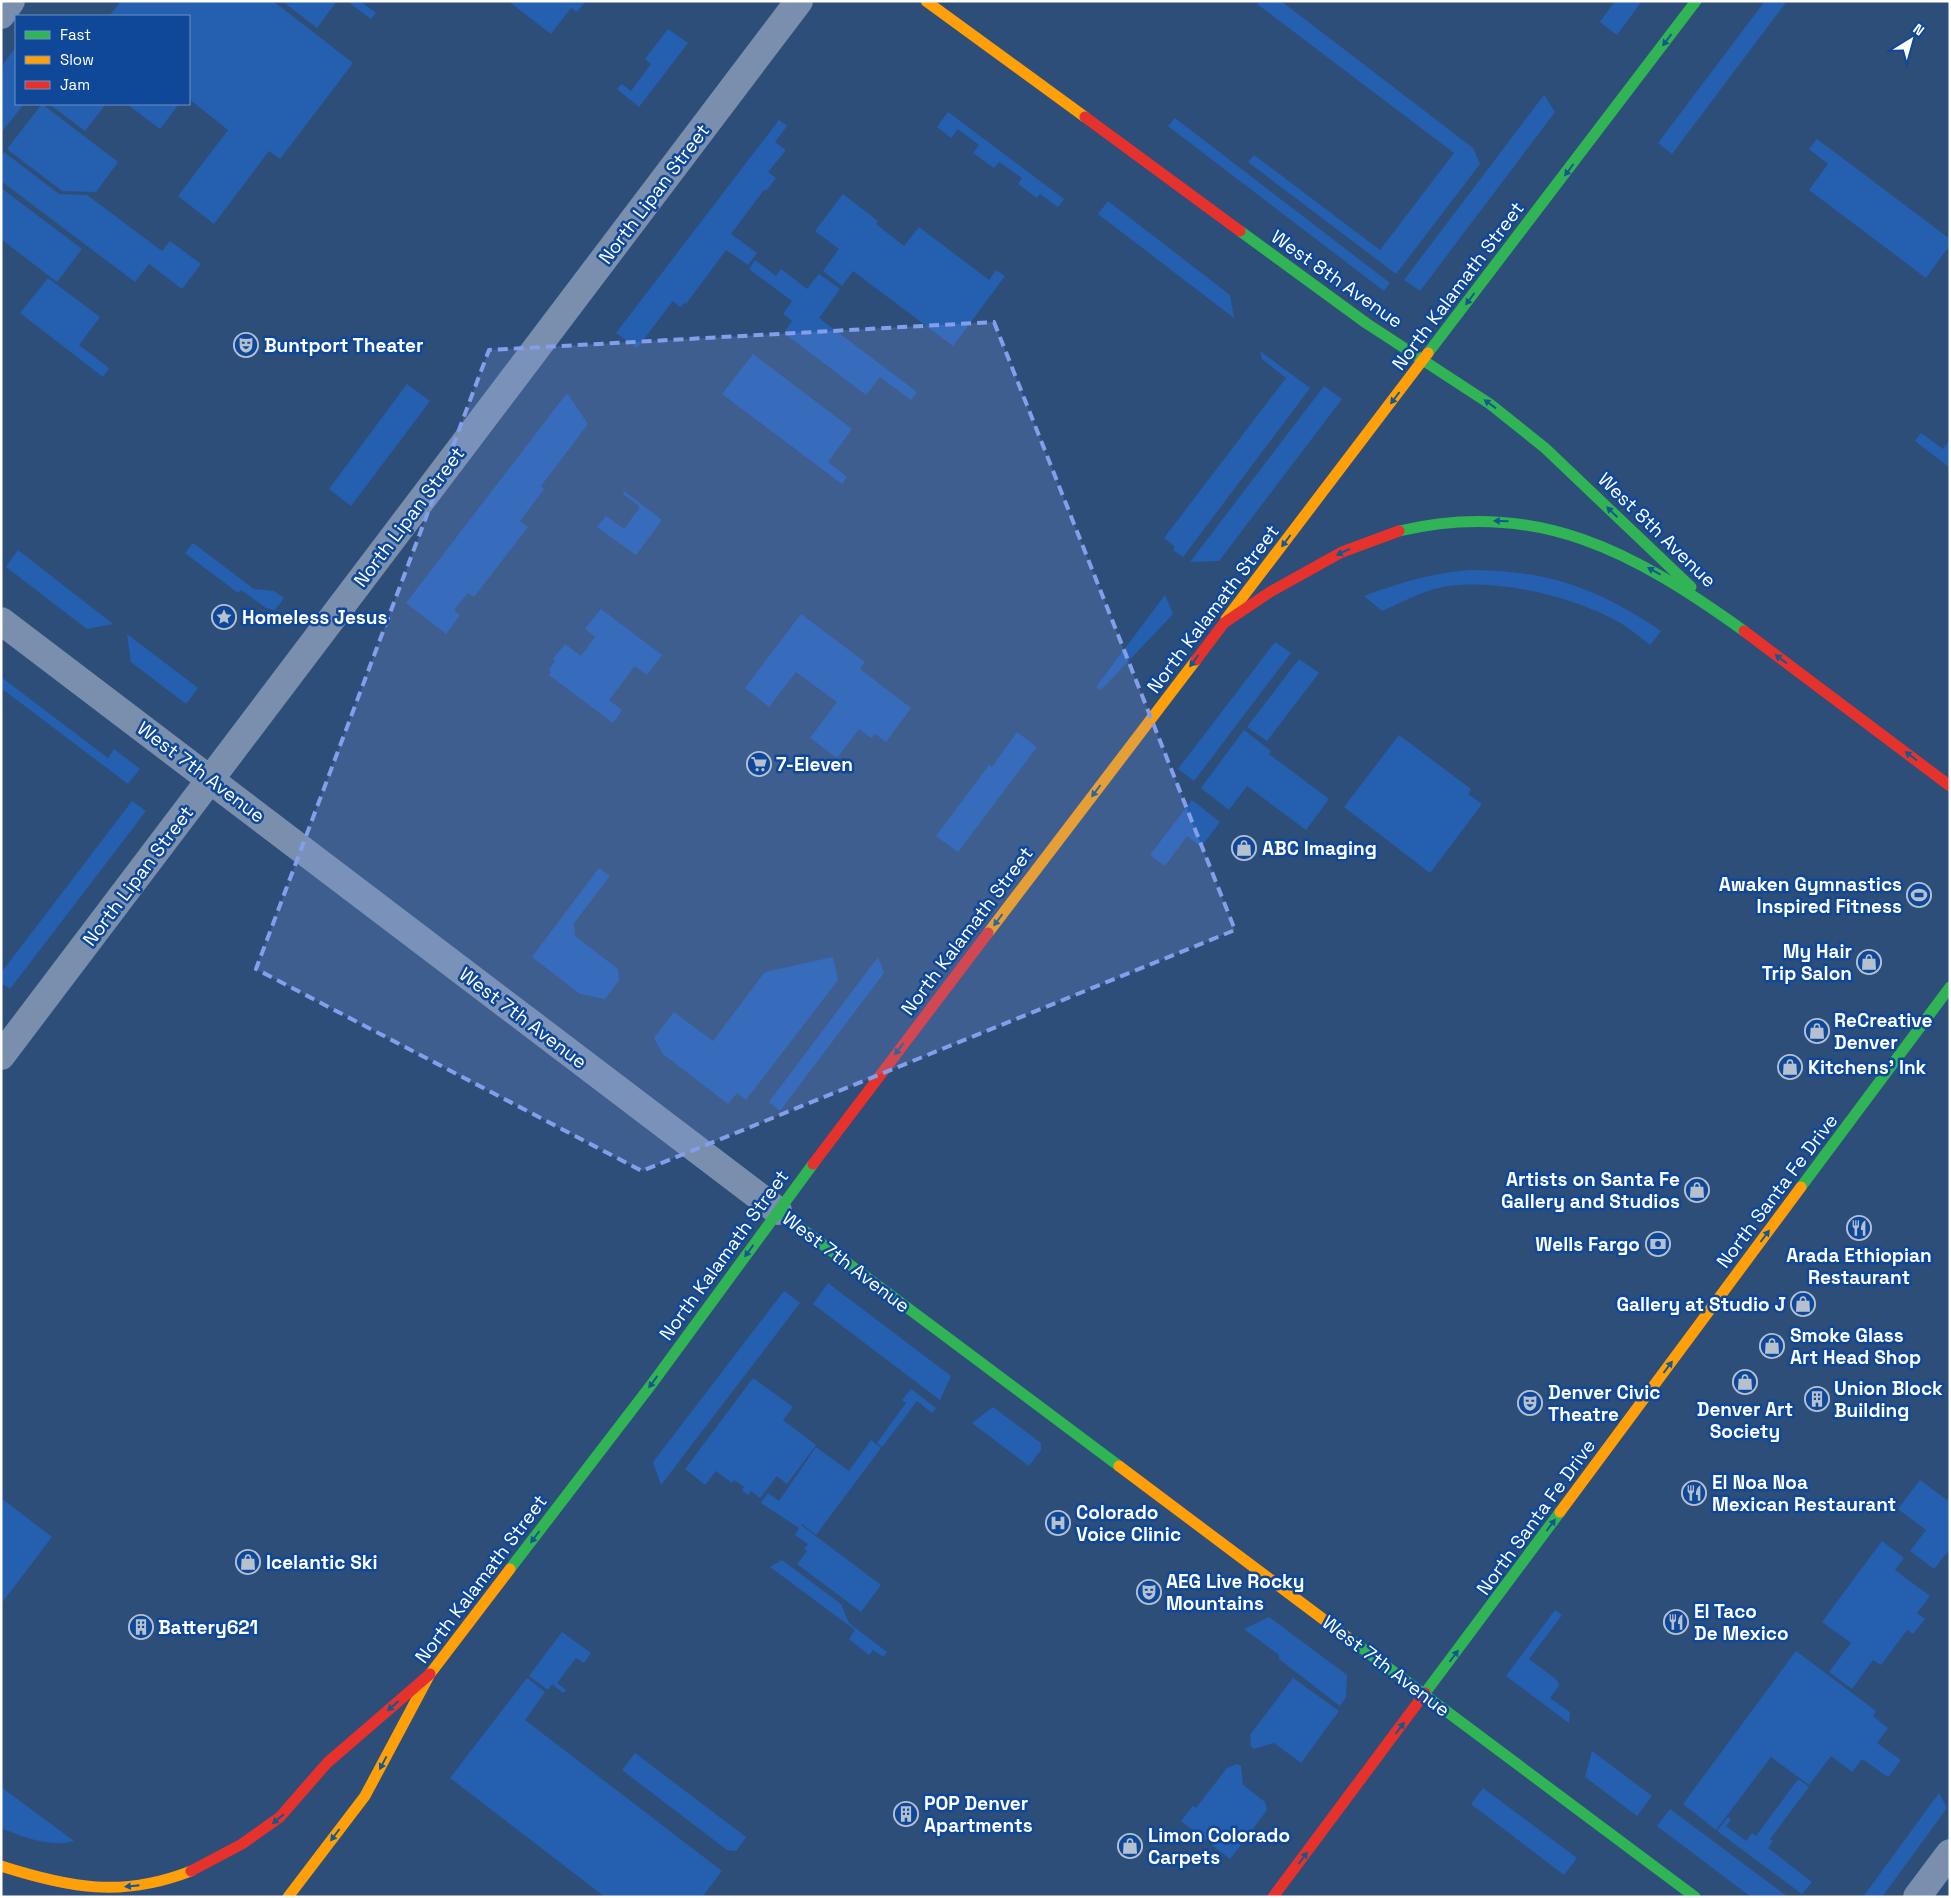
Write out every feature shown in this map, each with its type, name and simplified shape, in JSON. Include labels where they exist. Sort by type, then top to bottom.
[{"type":"main road","name":"West 8th Avenue","points":[[926,1],[1366,323],[1424,359],[1490,404],[1545,448],[1710,606]]},
{"type":"main road","name":"North Kalamath Street","points":[[288,1897],[365,1796],[430,1674],[651,1385],[778,1212],[1696,1]]},
{"type":"main road","name":"West 8th Avenue","points":[[1224,623],[1268,592],[1312,566],[1363,542],[1421,526],[1472,519],[1526,522],[1572,534],[1624,555],[1710,606],[1950,786]]},
{"type":"main road","name":"North Santa Fe Drive","points":[[1273,1897],[1950,988]]},
{"type":"main road","name":"West 7th Avenue","points":[[778,1212],[1695,1897]]},
{"type":"main road","points":[[1,1866],[34,1877],[106,1888],[139,1885],[166,1879],[215,1861],[248,1843],[282,1816],[325,1765],[430,1674]]},
{"type":"street","points":[[1,15],[11,1]]},
{"type":"street","name":"North Lipan Street","points":[[1,1056],[799,1]]},
{"type":"street","name":"West 7th Avenue","points":[[1,621],[778,1212]]},
{"type":"street","points":[[1917,1897],[1950,1853]]},
{"type":"highlighted area","points":[[994,322],[1235,930],[642,1171],[256,969],[489,350]]},
{"type":"shaded area","points":[[121,1],[273,1],[353,63],[280,159],[269,151],[214,224],[178,196],[228,130],[190,100],[190,15],[110,15]]},
{"type":"shaded area","points":[[282,1],[337,1],[317,28]]},
{"type":"shaded area","points":[[347,1],[360,1],[376,13],[371,19]]},
{"type":"shaded area","points":[[508,1],[586,1],[577,12],[571,8],[551,34]]},
{"type":"shaded area","points":[[1259,1],[1281,1],[1473,148],[1480,164],[1396,274],[1248,162],[1254,155],[1380,250],[1454,153],[1257,4]]},
{"type":"shaded area","points":[[1615,1],[1642,1],[1617,35],[1600,22]]},
{"type":"shaded area","points":[[1765,1],[1787,1],[1672,154],[1658,143]]},
{"type":"shaded area","points":[[668,29],[688,43],[639,107],[617,89],[622,84],[631,91],[651,64],[645,59]]},
{"type":"shaded area","points":[[15,48],[15,105],[23,105],[1,133],[1,67]]},
{"type":"shaded area","points":[[1544,95],[1555,112],[1420,291],[1404,280]]},
{"type":"shaded area","points":[[41,105],[43,105],[118,162],[96,192],[62,191],[7,149]]},
{"type":"shaded area","points":[[50,105],[105,105],[85,131]]},
{"type":"shaded area","points":[[128,105],[178,105],[160,129]]},
{"type":"shaded area","points":[[948,112],[1064,199],[1058,207],[1040,194],[1037,198],[1018,184],[1022,178],[999,162],[994,168],[973,153],[979,145],[958,129],[951,138],[937,127]]},
{"type":"shaded area","points":[[1175,118],[1390,283],[1384,291],[1168,126]]},
{"type":"shaded area","points":[[779,120],[787,126],[775,142],[786,150],[768,172],[776,178],[767,190],[764,190],[731,234],[757,253],[748,265],[726,250],[686,304],[684,303],[680,307],[673,301],[637,348],[616,333]]},
{"type":"shaded area","points":[[1817,139],[1950,239],[1950,245],[1926,278],[1809,190],[1828,164],[1809,149]]},
{"type":"shaded area","points":[[4,152],[59,194],[87,195],[162,251],[170,241],[201,264],[182,289],[149,264],[135,282],[1,181],[1,157]]},
{"type":"shaded area","points":[[1,188],[82,249],[57,282],[1,239]]},
{"type":"shaded area","points":[[843,194],[878,221],[876,224],[904,246],[919,227],[989,280],[996,270],[1005,276],[953,346],[853,271],[842,286],[823,271],[839,249],[815,231]]},
{"type":"shaded area","points":[[1108,201],[1230,295],[1234,318],[1098,214]]},
{"type":"shaded area","points":[[755,260],[776,276],[781,269],[807,289],[819,274],[840,289],[819,318],[917,392],[911,400],[880,377],[866,395],[784,333],[792,321],[783,314],[792,301],[749,269]]},
{"type":"shaded area","points":[[48,278],[100,317],[79,345],[109,368],[103,377],[20,313]]},
{"type":"shaded area","points":[[1260,351],[1310,388],[1183,557],[1173,550],[1175,547],[1164,538],[1286,378],[1262,359]]},
{"type":"shaded area","points":[[753,354],[852,429],[828,462],[847,477],[842,484],[722,394]]},
{"type":"shaded area","points":[[407,384],[430,401],[351,506],[329,489]]},
{"type":"shaded area","points":[[1324,386],[1342,399],[1219,561],[1190,562]]},
{"type":"shaded area","points":[[567,393],[588,424],[541,486],[544,489],[520,521],[528,527],[474,597],[468,593],[454,610],[460,615],[446,634],[406,603]]},
{"type":"shaded area","points":[[1921,433],[1943,449],[1950,440],[1950,468],[1915,441]]},
{"type":"shaded area","points":[[624,491],[662,520],[636,555],[597,527],[606,516],[624,529],[640,507],[623,494]]},
{"type":"shaded area","points":[[193,543],[254,589],[274,591],[284,598],[275,610],[266,608],[241,590],[238,593],[185,553]]},
{"type":"shaded area","points":[[18,550],[113,624],[87,629],[6,567]]},
{"type":"shaded area","points":[[1470,570],[1523,573],[1570,584],[1615,603],[1661,631],[1650,645],[1633,631],[1603,614],[1555,597],[1503,586],[1453,586],[1431,590],[1382,611],[1364,596],[1416,579]]},
{"type":"shaded area","points":[[1165,595],[1173,614],[1101,690],[1096,687]]},
{"type":"shaded area","points":[[601,609],[662,655],[647,675],[635,666],[609,700],[622,710],[613,723],[549,675],[551,672],[549,670],[555,661],[553,659],[565,644],[581,656],[595,637],[585,629]]},
{"type":"shaded area","points":[[801,614],[865,662],[860,669],[911,708],[886,742],[875,734],[871,738],[859,729],[837,758],[810,738],[837,702],[796,672],[769,707],[745,688]]},
{"type":"shaded area","points":[[127,634],[198,688],[186,704],[131,662]]},
{"type":"shaded area","points":[[1275,642],[1291,653],[1194,781],[1178,769]]},
{"type":"shaded area","points":[[1299,659],[1319,673],[1267,741],[1247,727]]},
{"type":"shaded area","points":[[1,677],[108,758],[114,749],[140,769],[128,784],[1,688]]},
{"type":"shaded area","points":[[1244,730],[1271,751],[1269,754],[1329,799],[1306,830],[1247,786],[1229,810],[1201,788]]},
{"type":"shaded area","points":[[1017,732],[1037,747],[958,852],[936,836],[989,765],[992,767]]},
{"type":"shaded area","points":[[1399,735],[1471,789],[1468,794],[1482,804],[1430,873],[1344,807]]},
{"type":"shaded area","points":[[1192,800],[1220,822],[1201,847],[1187,836],[1165,866],[1150,855]]},
{"type":"shaded area","points":[[132,801],[146,811],[10,989],[1,983],[1,973]]},
{"type":"shaded area","points":[[599,868],[610,876],[574,923],[575,936],[618,969],[619,980],[605,999],[580,994],[532,957]]},
{"type":"shaded area","points":[[833,957],[838,980],[746,1100],[737,1093],[728,1104],[663,1054],[654,1038],[674,1012],[713,1041],[765,972]]},
{"type":"shaded area","points":[[878,957],[884,973],[780,1111],[769,1102]]},
{"type":"shaded area","points":[[828,1283],[951,1376],[940,1400],[813,1304]]},
{"type":"shaded area","points":[[784,1291],[800,1303],[661,1485],[653,1462]]},
{"type":"shaded area","points":[[753,1378],[793,1407],[783,1420],[816,1445],[787,1484],[777,1476],[760,1498],[751,1491],[748,1495],[742,1490],[744,1487],[734,1480],[732,1483],[716,1471],[705,1485],[685,1469]]},
{"type":"shaded area","points":[[911,1389],[936,1408],[932,1413],[917,1401],[882,1447],[877,1443],[906,1403],[902,1400]]},
{"type":"shaded area","points":[[993,1407],[1041,1443],[1041,1450],[1029,1466],[972,1423]]},
{"type":"shaded area","points":[[871,1440],[881,1448],[816,1535],[801,1525],[881,1585],[861,1612],[797,1564],[807,1551],[804,1549],[808,1544],[795,1535],[799,1528],[761,1503],[768,1493],[779,1501],[816,1447],[849,1471]]},
{"type":"shaded area","points":[[1920,1480],[1947,1500],[1950,1496],[1950,1549],[1934,1569],[1910,1551],[1926,1530],[1898,1509]]},
{"type":"shaded area","points":[[1,1498],[52,1537],[1,1604]]},
{"type":"shaded area","points":[[1882,1541],[1904,1558],[1895,1570],[1930,1596],[1917,1613],[1925,1619],[1913,1634],[1907,1630],[1881,1665],[1873,1660],[1852,1689],[1829,1672],[1851,1643],[1822,1622]]},
{"type":"shaded area","points":[[782,1560],[841,1604],[849,1623],[887,1652],[883,1657],[873,1650],[869,1655],[849,1639],[855,1630],[770,1567]]},
{"type":"shaded area","points":[[1555,1610],[1562,1615],[1529,1659],[1557,1680],[1559,1686],[1550,1698],[1570,1712],[1569,1723],[1506,1676]]},
{"type":"shaded area","points":[[1269,1617],[1347,1675],[1346,1697],[1340,1706],[1279,1659],[1279,1655],[1244,1629]]},
{"type":"shaded area","points":[[562,1632],[591,1653],[584,1663],[576,1658],[557,1683],[566,1690],[563,1693],[552,1684],[548,1690],[529,1676]]},
{"type":"shaded area","points":[[1796,1651],[1876,1711],[1873,1716],[1888,1728],[1877,1743],[1901,1760],[1888,1777],[1862,1759],[1852,1772],[1831,1756],[1809,1785],[1771,1757],[1716,1830],[1683,1804]]},
{"type":"shaded area","points":[[527,1678],[545,1692],[525,1720],[722,1871],[702,1897],[605,1897],[450,1778]]},
{"type":"shaded area","points":[[1293,1678],[1339,1711],[1301,1763],[1274,1743],[1254,1749],[1251,1747],[1250,1735]]},
{"type":"shaded area","points":[[1592,1751],[1652,1796],[1637,1816],[1585,1777]]},
{"type":"shaded area","points":[[635,1753],[746,1837],[736,1851],[727,1850],[622,1770]]},
{"type":"shaded area","points":[[1237,1764],[1241,1766],[1243,1785],[1265,1802],[1267,1810],[1230,1859],[1181,1821],[1193,1806],[1196,1808],[1227,1768]]},
{"type":"shaded area","points":[[1798,1779],[1809,1787],[1770,1839],[1773,1841],[1768,1848],[1812,1882],[1802,1894],[1717,1831],[1728,1817],[1731,1820],[1726,1826],[1746,1841],[1752,1833],[1756,1836]]},
{"type":"shaded area","points":[[1,1787],[74,1841],[65,1843],[47,1842],[28,1838],[1,1828]]},
{"type":"shaded area","points":[[1483,1788],[1577,1858],[1564,1875],[1471,1804]]},
{"type":"shaded area","points":[[1939,1793],[1947,1808],[1882,1897],[1863,1897]]},
{"type":"shaded area","points":[[1670,1809],[1788,1897],[1751,1897],[1657,1826]]},
{"type":"traffic: fast","points":[[1428,353],[1696,1]]},
{"type":"traffic: fast","points":[[1240,231],[1366,323],[1490,404],[1545,448],[1691,587]]},
{"type":"traffic: fast","points":[[1399,531],[1449,523],[1496,522],[1541,528],[1583,539],[1624,556],[1664,578],[1744,631]]},
{"type":"traffic: fast","points":[[1801,1187],[1950,987]]},
{"type":"traffic: fast","points":[[510,1569],[651,1385],[813,1164]]},
{"type":"traffic: fast","points":[[778,1211],[1119,1466]]},
{"type":"traffic: fast","points":[[1425,1693],[1560,1512]]},
{"type":"traffic: fast","points":[[1347,1637],[1695,1897]]},
{"type":"traffic: slow","points":[[926,1],[1085,117]]},
{"type":"traffic: slow","points":[[1226,619],[1428,353]]},
{"type":"traffic: slow","points":[[988,933],[1196,660]]},
{"type":"traffic: slow","points":[[1560,1512],[1801,1187]]},
{"type":"traffic: slow","points":[[1119,1466],[1347,1637]]},
{"type":"traffic: slow","points":[[288,1897],[365,1796],[430,1674],[510,1569]]},
{"type":"traffic: slow","points":[[1,1866],[50,1880],[96,1887],[142,1885],[191,1871]]},
{"type":"traffic: jam","points":[[1085,117],[1240,231]]},
{"type":"traffic: jam","points":[[1196,660],[1224,623],[1270,592],[1342,552],[1399,531]]},
{"type":"traffic: jam","points":[[1744,631],[1950,786]]},
{"type":"traffic: jam","points":[[813,1164],[988,933]]},
{"type":"traffic: jam","points":[[191,1871],[242,1844],[280,1817],[327,1763],[430,1674]]},
{"type":"traffic: jam","points":[[1273,1897],[1425,1693]]},
{"type":"place","name":"Buntport Theater","points":[[246,345]]},
{"type":"place","name":"Homeless Jesus","points":[[224,617]]},
{"type":"place","name":"7-Eleven","points":[[759,764]]},
{"type":"place","name":"ABC Imaging","points":[[1244,848]]},
{"type":"place","name":"Awaken Gymnastics Inspired Fitness","points":[[1919,895]]},
{"type":"place","name":"My Hair Trip Salon","points":[[1869,962]]},
{"type":"place","name":"ReCreative Denver","points":[[1817,1031]]},
{"type":"place","name":"Kitchens' Ink","points":[[1790,1067]]},
{"type":"place","name":"Artists on Santa Fe Gallery and Studios","points":[[1697,1190]]},
{"type":"place","name":"Arada Ethiopian Restaurant","points":[[1859,1228]]},
{"type":"place","name":"Wells Fargo","points":[[1658,1244]]},
{"type":"place","name":"Gallery at Studio J","points":[[1803,1304]]},
{"type":"place","name":"Smoke Glass Art Head Shop","points":[[1772,1346]]},
{"type":"place","name":"Denver Art Society","points":[[1745,1382]]},
{"type":"place","name":"Union Block Building","points":[[1817,1399]]},
{"type":"place","name":"Denver Civic Theatre","points":[[1530,1403]]},
{"type":"place","name":"El Noa Noa Mexican Restaurant","points":[[1694,1493]]},
{"type":"place","name":"Colorado Voice Clinic","points":[[1058,1523]]},
{"type":"place","name":"Icelantic Ski","points":[[248,1562]]},
{"type":"place","name":"AEG Live Rocky Mountains","points":[[1149,1592]]},
{"type":"place","name":"El Taco De Mexico","points":[[1676,1622]]},
{"type":"place","name":"Battery621","points":[[141,1627]]},
{"type":"place","name":"POP Denver Apartments","points":[[906,1814]]},
{"type":"place","name":"Limon Colorado Carpets","points":[[1130,1846]]}]
